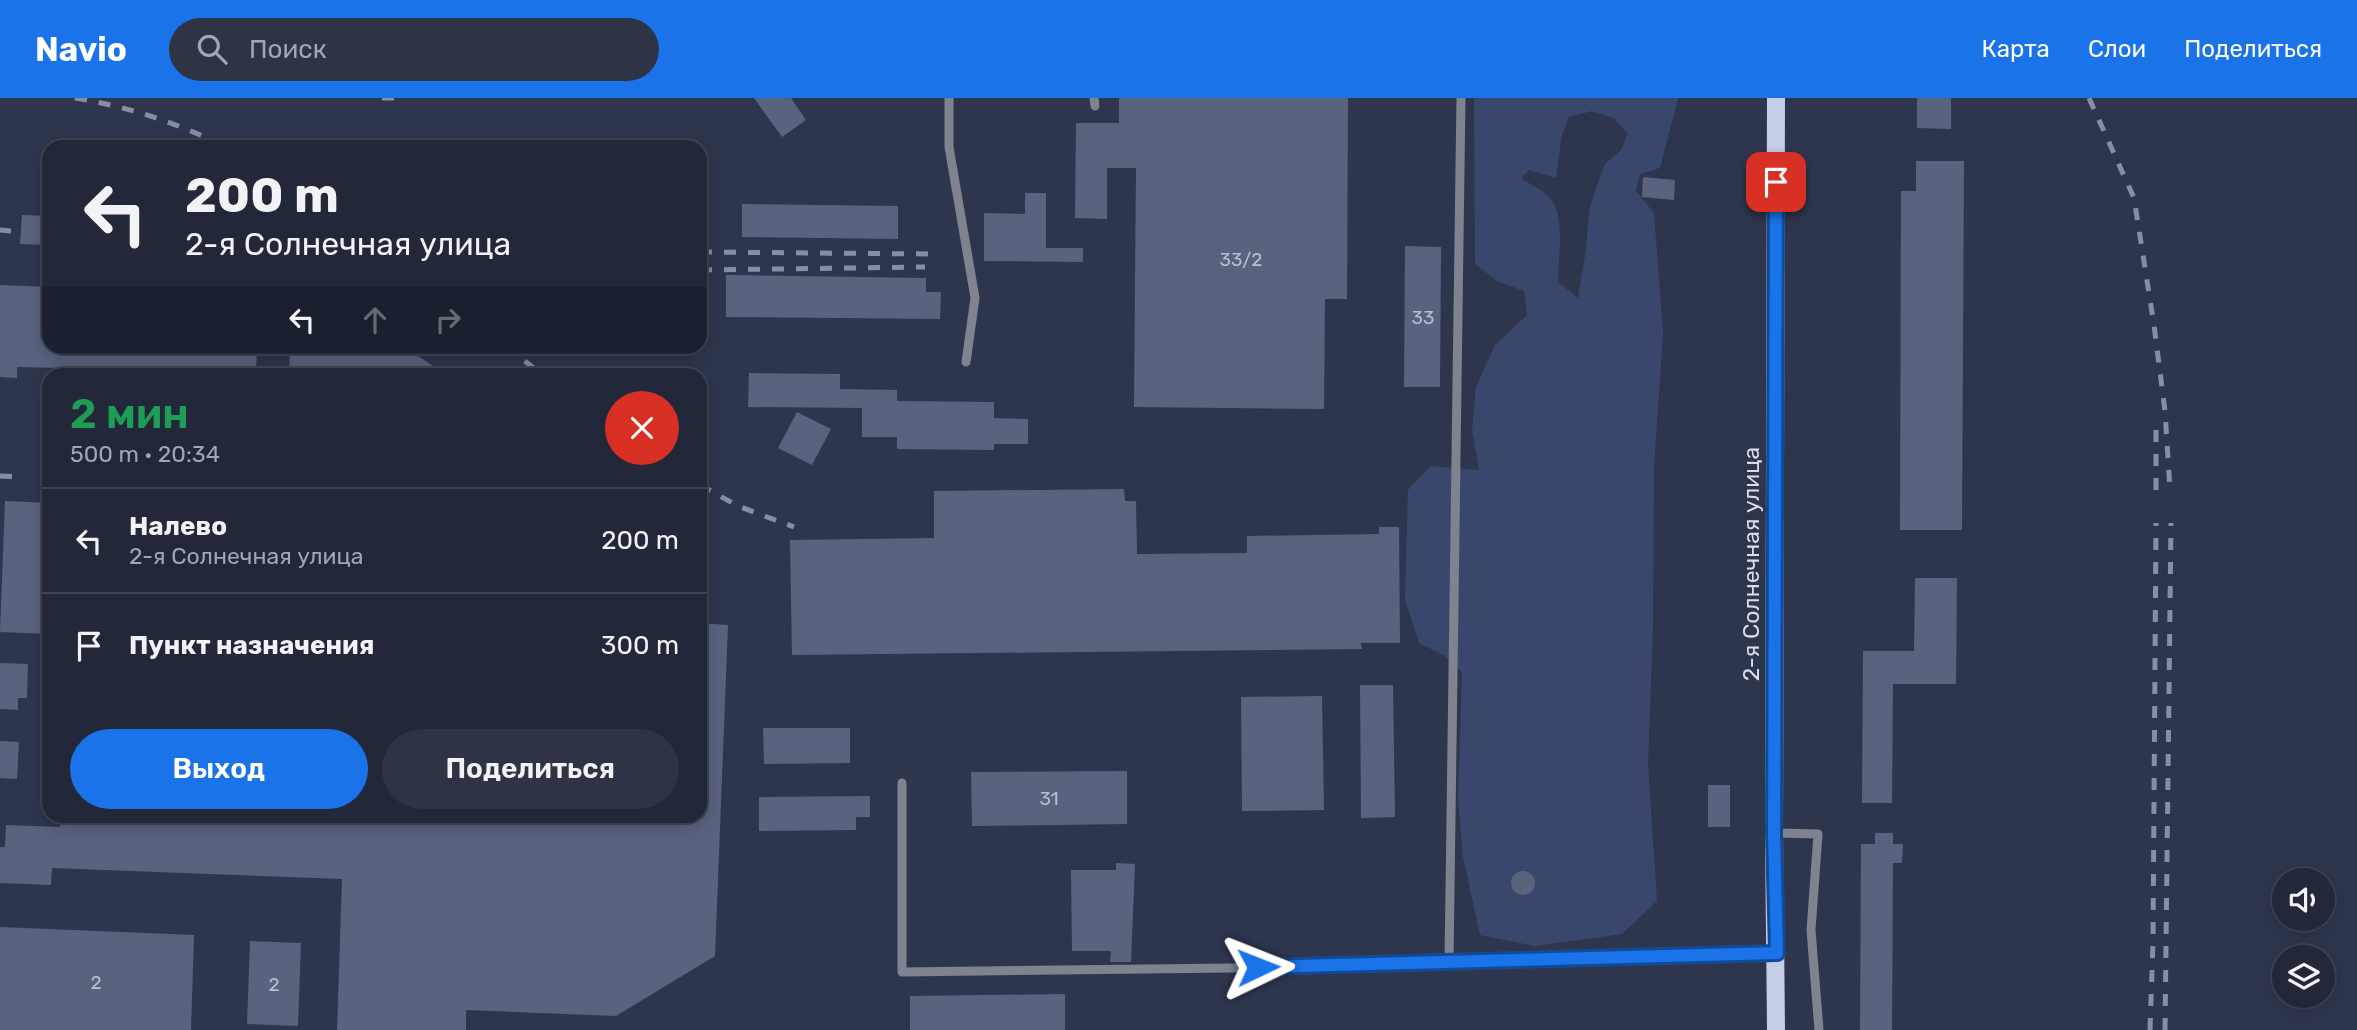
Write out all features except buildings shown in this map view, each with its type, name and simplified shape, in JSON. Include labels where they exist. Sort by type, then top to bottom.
[{"type":"main road","name":"2-я Солнечная улица","points":[[1776,98],[1776,1030]]},
{"type":"lane","points":[[949,98],[949,147],[975,298],[965,362]]},
{"type":"lane","points":[[1449,962],[1461,98]]},
{"type":"lane","points":[[902,783],[902,972],[1231,968],[1777,953]]},
{"type":"lane","points":[[1774,833],[1818,835],[1811,930],[1819,1030]]},
{"type":"shaded area","points":[[1474,98],[1678,98],[1660,168],[1640,174],[1636,191],[1654,213],[1663,333],[1654,467],[1653,629],[1648,765],[1657,901],[1622,934],[1535,946],[1480,935],[1463,857],[1458,799],[1462,672],[1445,656],[1419,643],[1405,599],[1408,490],[1431,466],[1479,470],[1472,430],[1476,387],[1495,345],[1527,315],[1524,291],[1497,281],[1475,264]],"holes":[[[1592,111],[1614,118],[1628,134],[1621,150],[1605,164],[1596,187],[1589,211],[1578,298],[1558,282],[1560,229],[1556,209],[1546,194],[1521,178],[1529,170],[1556,178],[1562,135],[1569,117]]]},
{"type":"railway","points":[[75,98],[153,117],[211,140]]},
{"type":"railway","points":[[382,98],[403,98]]},
{"type":"railway","points":[[2089,98],[2134,198],[2165,411],[2170,490]]},
{"type":"railway","points":[[0,230],[11,231]]},
{"type":"railway","points":[[707,252],[934,254]]},
{"type":"railway","points":[[707,270],[925,267]]},
{"type":"railway","points":[[516,354],[534,368]]},
{"type":"railway","points":[[2156,427],[2156,490]]},
{"type":"railway","points":[[0,476],[20,477]]},
{"type":"railway","points":[[707,489],[738,506],[794,527]]},
{"type":"railway","points":[[2150,1030],[2156,523]]},
{"type":"railway","points":[[2165,1030],[2171,523]]},
{"type":"route","points":[[1258,967],[1777,953],[1774,833],[1776,182]]}]
